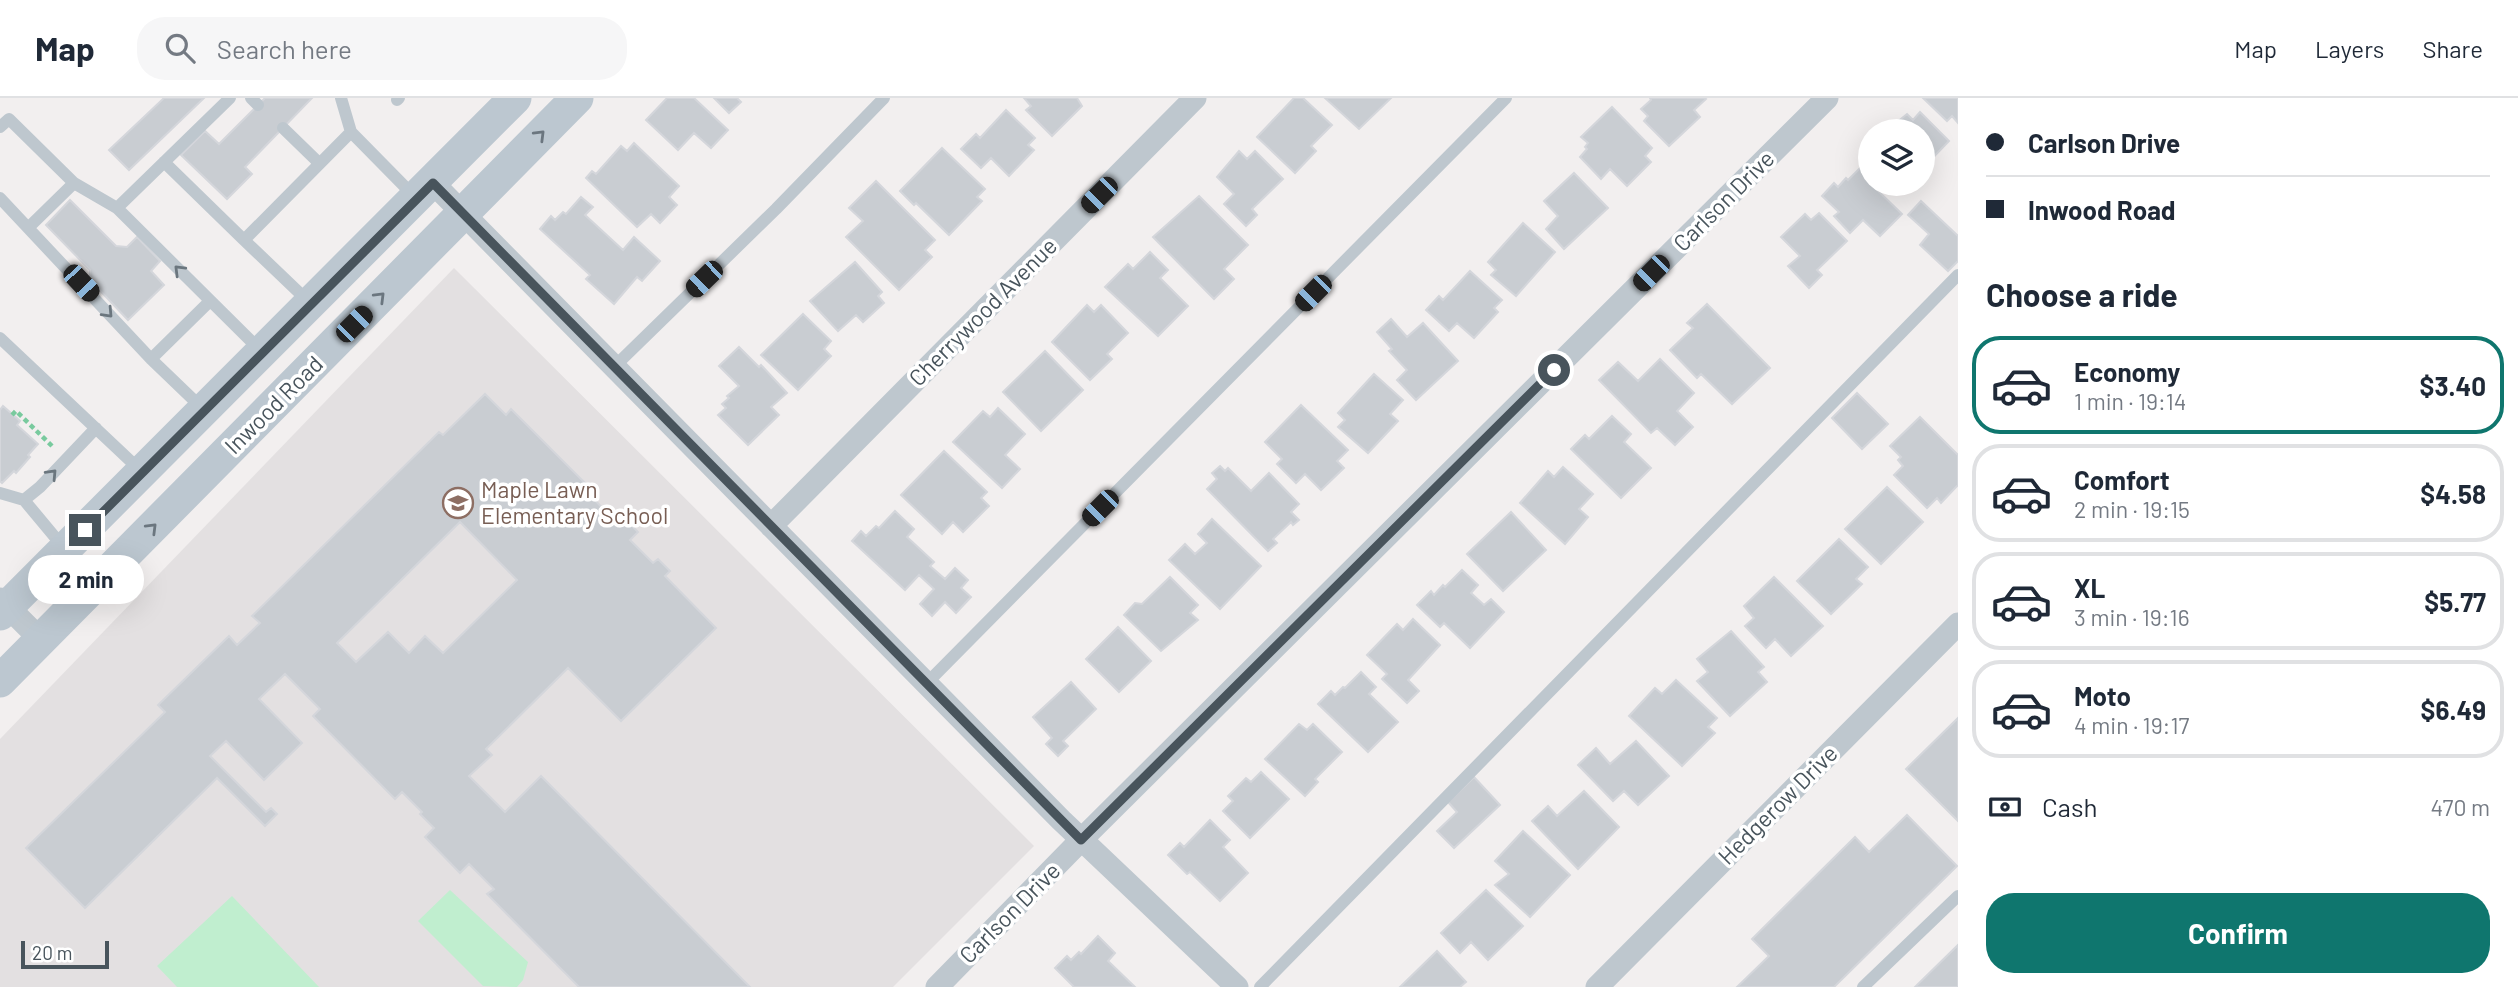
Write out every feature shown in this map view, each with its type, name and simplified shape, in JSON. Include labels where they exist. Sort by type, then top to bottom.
[{"type":"main road","name":"Inwood Road","points":[[3,607],[143,472],[515,98]]},
{"type":"main road","name":"Inwood Road","points":[[0,681],[577,98]]},
{"type":"street","name":"Cherrywood Avenue","points":[[771,527],[1195,98]]},
{"type":"street","name":"Carlson Drive","points":[[937,987],[1081,840],[1827,98]]},
{"type":"street","points":[[425,191],[463,214],[1081,840],[1237,987]]},
{"type":"street","points":[[3,607],[41,640]]},
{"type":"street","name":"Hedgerow Drive","points":[[1597,987],[1958,624]]},
{"type":"lane","points":[[117,208],[230,98]]},
{"type":"lane","points":[[341,98],[351,132],[425,191]]},
{"type":"lane","points":[[614,367],[776,209],[884,98]]},
{"type":"lane","points":[[926,684],[1506,98]]},
{"type":"lane","points":[[0,127],[9,119],[75,183],[117,208],[262,353]]},
{"type":"lane","points":[[283,128],[319,163]]},
{"type":"lane","points":[[244,240],[351,132]]},
{"type":"lane","points":[[164,162],[311,304]]},
{"type":"lane","points":[[29,227],[75,183]]},
{"type":"lane","points":[[0,198],[151,359],[205,410]]},
{"type":"lane","points":[[1260,987],[1958,275]]},
{"type":"lane","points":[[151,359],[210,301]]},
{"type":"lane","points":[[0,338],[143,472]]},
{"type":"lane","points":[[24,500],[40,487],[96,428]]},
{"type":"lane","points":[[0,494],[24,500],[65,549]]},
{"type":"lane","points":[[1863,987],[1958,896]]},
{"type":"shaded area","name":"Maple Lawn Elementary School","points":[[454,268],[1034,846],[893,987],[0,987],[0,739]]},
{"type":"green space","points":[[450,890],[528,962],[523,980],[517,987],[483,986],[418,921]]},
{"type":"green space","points":[[232,896],[319,987],[177,987],[157,966]]},
{"type":"building","points":[[164,98],[204,98],[129,170],[109,150]]},
{"type":"building","points":[[265,98],[312,98],[245,167],[252,174],[227,199],[181,155],[205,131],[219,144]]},
{"type":"building","points":[[667,98],[694,98],[728,130],[711,148],[694,133],[678,150],[646,120]]},
{"type":"building","points":[[714,98],[737,98],[741,102],[729,113]]},
{"type":"building","points":[[1024,98],[1077,98],[1082,106],[1052,136],[1026,110],[1031,106]]},
{"type":"building","points":[[1294,98],[1303,98],[1332,125],[1311,146],[1316,151],[1295,173],[1257,137]]},
{"type":"building","points":[[1325,98],[1391,98],[1359,129]]},
{"type":"building","points":[[1650,98],[1706,99],[1694,110],[1700,117],[1669,146],[1644,121],[1648,116],[1641,109]]},
{"type":"building","points":[[1923,98],[1958,98],[1958,123],[1952,116],[1947,121]]},
{"type":"building","points":[[1612,107],[1652,148],[1645,156],[1651,162],[1627,186],[1610,169],[1601,179],[1580,157],[1587,149],[1585,147],[1588,143],[1581,137]]},
{"type":"building","points":[[1006,110],[1035,138],[1028,145],[1034,150],[1009,176],[991,158],[981,168],[961,149],[976,134],[980,138]]},
{"type":"building","points":[[1920,112],[1927,119],[1914,119]]},
{"type":"building","points":[[1935,127],[1949,141],[1935,156]]},
{"type":"building","points":[[634,143],[679,186],[669,197],[677,205],[660,223],[651,214],[637,227],[586,178],[592,171],[596,174],[621,146],[627,151]]},
{"type":"building","points":[[942,148],[985,189],[977,197],[982,201],[949,235],[900,191]]},
{"type":"building","points":[[1239,151],[1247,159],[1255,151],[1283,179],[1252,209],[1257,215],[1246,226],[1224,204],[1234,194],[1217,177]]},
{"type":"building","points":[[1858,170],[1858,196],[1883,196],[1902,214],[1880,236],[1863,220],[1850,233],[1834,216],[1839,212],[1822,196],[1834,183],[1838,187],[1846,178],[1848,180]]},
{"type":"building","points":[[1574,173],[1608,208],[1564,249],[1546,229],[1558,216],[1544,201]]},
{"type":"building","points":[[876,181],[935,240],[925,250],[932,257],[899,290],[846,237],[863,221],[849,208]]},
{"type":"building","points":[[1199,196],[1248,245],[1224,269],[1234,279],[1214,299],[1153,237]]},
{"type":"building","points":[[581,197],[593,207],[585,215],[623,250],[634,237],[660,261],[642,281],[637,277],[614,304],[586,279],[590,275],[540,229],[551,216],[555,220],[563,212],[566,214]]},
{"type":"building","points":[[70,200],[116,246],[127,247],[137,237],[160,261],[151,271],[164,285],[128,320],[90,280],[90,270],[46,225]]},
{"type":"building","points":[[1921,201],[1958,236],[1958,261],[1948,271],[1920,245],[1929,234],[1908,215]]},
{"type":"building","points":[[1819,213],[1847,241],[1817,270],[1822,275],[1809,288],[1788,266],[1800,256],[1781,237],[1805,214],[1811,220]]},
{"type":"building","points":[[1523,223],[1555,252],[1516,296],[1491,275],[1496,270],[1488,262]]},
{"type":"building","points":[[1150,252],[1168,270],[1160,278],[1188,306],[1158,336],[1105,287],[1128,264],[1133,269]]},
{"type":"building","points":[[855,262],[882,292],[878,296],[884,303],[863,322],[856,315],[838,331],[810,301]]},
{"type":"building","points":[[1470,271],[1502,300],[1494,308],[1498,312],[1474,338],[1457,323],[1449,331],[1426,310],[1439,296],[1443,300]]},
{"type":"building","points":[[1707,304],[1770,368],[1732,404],[1701,374],[1697,378],[1670,350],[1693,328],[1687,323]]},
{"type":"building","points":[[1087,305],[1094,312],[1101,305],[1128,333],[1107,354],[1112,359],[1090,380],[1052,342]]},
{"type":"building","points":[[803,314],[831,341],[824,349],[831,356],[798,390],[761,355]]},
{"type":"building","points":[[1391,319],[1407,337],[1423,323],[1458,361],[1416,400],[1397,380],[1407,370],[1389,351],[1392,349],[1377,332]]},
{"type":"building","points":[[739,347],[759,367],[761,365],[787,393],[771,407],[779,415],[748,445],[718,415],[726,408],[722,404],[729,398],[727,396],[739,386],[719,366]]},
{"type":"building","points":[[1045,351],[1083,390],[1041,431],[1003,392]]},
{"type":"building","points":[[1660,359],[1694,393],[1677,411],[1693,427],[1675,445],[1657,428],[1651,433],[1599,380],[1618,362],[1638,381]]},
{"type":"building","points":[[1374,374],[1403,400],[1390,414],[1398,421],[1368,453],[1338,427],[1345,420],[1338,413]]},
{"type":"building","points":[[1857,393],[1888,424],[1862,449],[1832,418]]},
{"type":"building","points":[[485,394],[506,415],[511,409],[589,487],[585,490],[620,526],[626,520],[638,532],[630,540],[653,563],[658,559],[670,571],[665,576],[716,628],[621,721],[568,668],[486,749],[492,755],[469,776],[505,812],[541,776],[750,987],[579,987],[487,894],[494,889],[469,864],[460,873],[425,837],[434,828],[420,814],[422,812],[402,792],[395,799],[313,716],[320,709],[285,674],[259,699],[302,743],[264,780],[226,741],[210,756],[266,812],[271,808],[277,814],[265,826],[217,778],[85,908],[26,848],[165,712],[158,705],[229,636],[237,645],[260,623],[252,616],[439,432],[443,435]],"holes":[[[460,522],[517,580],[443,653],[425,636],[409,653],[388,632],[356,662],[337,643]]]},
{"type":"building","points":[[1301,405],[1348,450],[1337,461],[1344,468],[1321,490],[1305,474],[1296,483],[1277,464],[1282,459],[1265,442]]},
{"type":"building","points":[[3,406],[20,421],[17,425],[38,444],[16,473],[14,471],[2,483],[0,410]]},
{"type":"building","points":[[998,408],[1025,434],[1005,455],[1020,469],[1002,488],[953,442],[983,411],[990,417]]},
{"type":"building","points":[[1612,416],[1631,434],[1624,442],[1651,468],[1621,498],[1571,449],[1585,435],[1589,439]]},
{"type":"building","points":[[1920,417],[1958,455],[1958,485],[1941,503],[1937,498],[1927,508],[1894,475],[1903,466],[1898,460],[1901,457],[1890,446]]},
{"type":"building","points":[[944,451],[987,492],[981,498],[989,506],[963,532],[953,522],[942,534],[901,495]]},
{"type":"building","points":[[1220,466],[1225,471],[1228,468],[1251,491],[1269,473],[1299,504],[1291,512],[1299,520],[1293,525],[1291,522],[1273,539],[1277,543],[1268,551],[1207,489],[1217,479],[1212,473]]},
{"type":"building","points":[[1563,467],[1593,494],[1579,509],[1588,517],[1565,544],[1520,503],[1548,471],[1554,477]]},
{"type":"building","points":[[1887,487],[1923,522],[1881,564],[1845,529]]},
{"type":"building","points":[[895,511],[914,529],[907,537],[934,562],[930,566],[945,579],[955,568],[968,580],[961,588],[971,597],[956,613],[945,602],[932,616],[920,604],[934,589],[919,575],[905,590],[852,541],[861,531],[866,536],[876,526],[879,528]]},
{"type":"building","points":[[1511,512],[1546,550],[1503,591],[1467,554]]},
{"type":"building","points":[[1212,519],[1261,566],[1220,609],[1169,560],[1185,544],[1195,554],[1207,543],[1198,534]]},
{"type":"building","points":[[1839,539],[1868,567],[1856,579],[1862,584],[1831,614],[1797,581]]},
{"type":"building","points":[[1462,570],[1478,585],[1471,593],[1484,605],[1491,599],[1504,612],[1470,648],[1444,623],[1440,627],[1417,605],[1431,591],[1434,595],[1443,585],[1445,587]]},
{"type":"building","points":[[1170,577],[1198,605],[1190,613],[1198,620],[1161,651],[1124,615],[1135,603],[1142,604]]},
{"type":"building","points":[[1774,577],[1823,626],[1791,656],[1775,639],[1766,648],[1745,626],[1754,618],[1744,606]]},
{"type":"building","points":[[1413,619],[1440,645],[1408,680],[1419,691],[1407,703],[1382,679],[1387,674],[1367,655],[1397,624],[1403,630]]},
{"type":"building","points":[[1118,627],[1151,661],[1119,692],[1086,659]]},
{"type":"building","points":[[1731,631],[1764,667],[1758,672],[1767,682],[1730,716],[1697,681],[1708,672],[1697,659]]},
{"type":"building","points":[[1361,672],[1376,687],[1369,694],[1398,722],[1368,752],[1318,704],[1331,691],[1335,695],[1345,688]]},
{"type":"building","points":[[1676,680],[1717,718],[1708,727],[1715,733],[1682,766],[1629,716],[1655,688],[1662,694]]},
{"type":"building","points":[[1071,682],[1096,709],[1063,741],[1068,746],[1058,756],[1046,744],[1052,738],[1033,717]]},
{"type":"building","points":[[1958,718],[1958,821],[1906,769]]},
{"type":"building","points":[[1299,724],[1307,730],[1313,724],[1342,752],[1315,779],[1318,782],[1305,796],[1265,759]]},
{"type":"building","points":[[1636,741],[1669,776],[1638,805],[1624,791],[1613,801],[1578,765],[1596,748],[1610,764]]},
{"type":"building","points":[[1261,772],[1289,799],[1250,838],[1223,811],[1233,801],[1228,796],[1246,778],[1251,782]]},
{"type":"building","points":[[1474,777],[1500,805],[1454,848],[1437,831],[1457,812],[1448,802]]},
{"type":"building","points":[[1584,791],[1619,827],[1578,869],[1532,821],[1548,806],[1557,816]]},
{"type":"building","points":[[1907,815],[1957,866],[1834,987],[1737,987],[1769,956],[1752,939],[1855,837],[1869,852]]},
{"type":"building","points":[[1210,820],[1230,840],[1223,847],[1248,873],[1220,901],[1168,855],[1180,843],[1184,847]]},
{"type":"building","points":[[1523,831],[1570,875],[1530,917],[1495,885],[1509,874],[1495,861]]},
{"type":"building","points":[[1486,890],[1523,926],[1488,960],[1471,942],[1460,953],[1441,933]]},
{"type":"building","points":[[1098,936],[1115,953],[1108,961],[1135,987],[1074,987],[1055,968],[1067,956],[1071,960],[1079,952],[1081,954]]},
{"type":"building","points":[[1958,945],[1958,987],[1915,987]]},
{"type":"building","points":[[1437,951],[1466,982],[1460,987],[1400,987]]},
{"type":"place","name":"Maple Lawn Elementary School","points":[[458,503]]},
{"type":"route","points":[[85,530],[433,183],[1081,840],[1554,370]]}]
